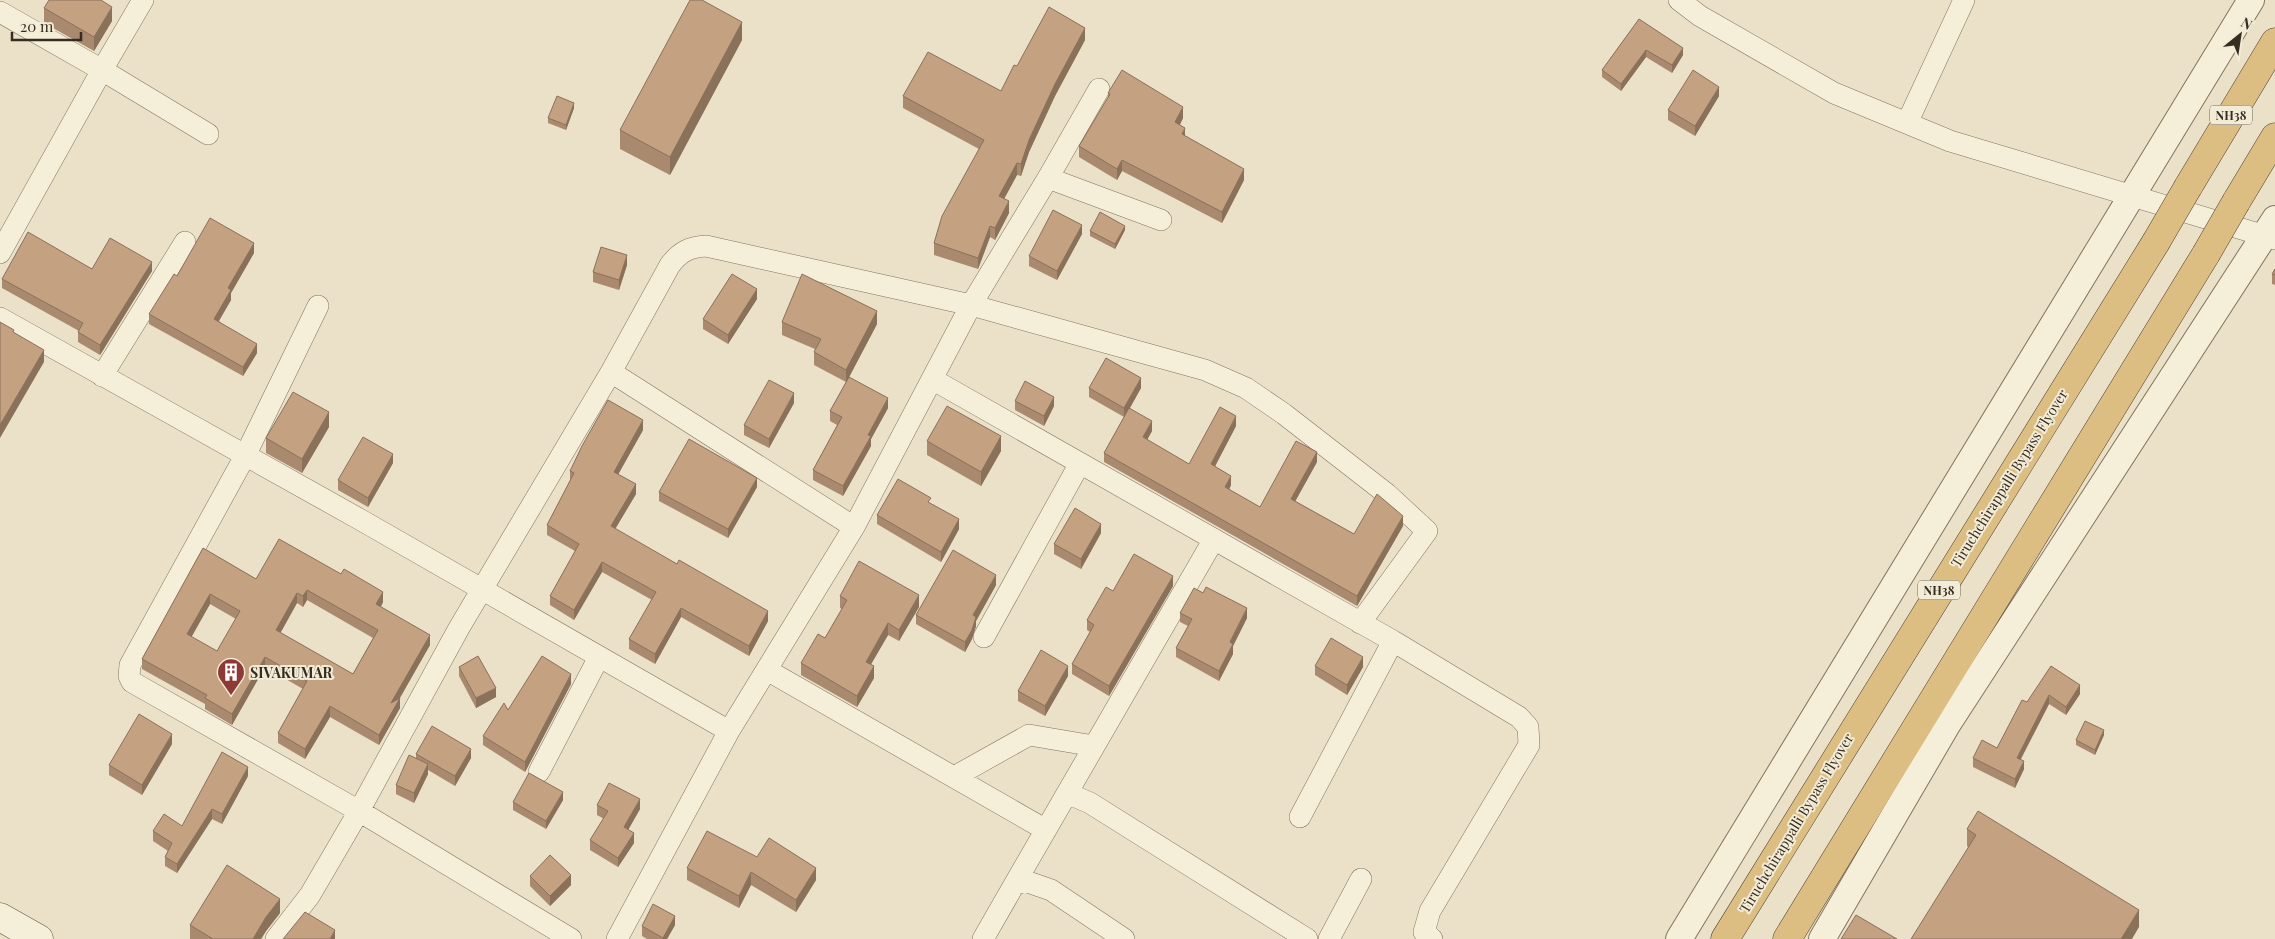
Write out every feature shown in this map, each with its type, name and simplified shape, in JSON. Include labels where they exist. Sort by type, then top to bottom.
[{"type":"highway","name":"Tiruchchirappalli Bypass Flyover","points":[[1725,939],[2156,242],[2275,42]]},
{"type":"highway","points":[[1787,939],[2275,138]]},
{"type":"main road","points":[[0,917],[39,939]]},
{"type":"street","points":[[0,254],[143,0]]},
{"type":"street","points":[[1678,0],[1700,16],[1834,93],[1950,140],[2132,195],[2272,231],[1947,725],[1822,939]]},
{"type":"street","points":[[1907,123],[1964,0]]},
{"type":"street","points":[[1679,939],[2251,0]]},
{"type":"street","points":[[0,12],[102,70],[208,134]]},
{"type":"street","points":[[617,939],[729,732],[854,527],[972,305],[1099,89]]},
{"type":"street","points":[[1048,178],[1161,220]]},
{"type":"street","points":[[102,376],[185,242]]},
{"type":"street","points":[[276,939],[310,895],[482,590],[611,372],[670,265],[678,255],[696,246],[706,246],[972,305],[1205,370],[1246,388],[1284,414],[1387,494],[1427,531],[1360,623]]},
{"type":"street","points":[[318,306],[245,456],[130,665],[129,676],[132,682],[359,811],[571,939]]},
{"type":"street","points":[[0,318],[599,656],[729,732]]},
{"type":"street","points":[[611,372],[854,527]]},
{"type":"street","points":[[932,379],[1393,641],[1519,717],[1528,727],[1529,745],[1430,911],[1424,932],[1432,939]]},
{"type":"street","points":[[984,637],[1080,464]]},
{"type":"street","points":[[983,939],[1214,540]]},
{"type":"street","points":[[1300,817],[1393,641]]},
{"type":"street","points":[[539,772],[599,656]]},
{"type":"street","points":[[767,670],[1046,830]]},
{"type":"street","points":[[954,777],[1029,735],[1094,746]]},
{"type":"street","points":[[1067,793],[1090,803],[1307,939]]},
{"type":"street","points":[[1329,939],[1361,879]]},
{"type":"street","points":[[1014,885],[1025,880],[1050,890],[1124,939]]},
{"type":"building","points":[[49,0],[101,0],[112,7],[94,37],[44,8]]},
{"type":"building","points":[[690,0],[702,0],[742,22],[670,157],[620,130]]},
{"type":"building","points":[[1049,7],[1085,28],[1055,84],[1029,140],[1021,164],[1017,163],[999,196],[1009,201],[995,228],[990,226],[978,258],[934,243],[942,216],[984,140],[903,96],[928,52],[1001,91],[1014,65],[1017,66]]},
{"type":"building","points":[[1639,19],[1683,48],[1672,65],[1646,50],[1621,84],[1602,70]]},
{"type":"building","points":[[1122,70],[1183,107],[1175,122],[1185,128],[1182,134],[1244,169],[1222,212],[1122,160],[1117,169],[1079,146]]},
{"type":"building","points":[[1693,70],[1719,87],[1695,126],[1668,110]]},
{"type":"building","points":[[557,96],[574,103],[566,125],[548,118]]},
{"type":"building","points":[[1053,210],[1082,225],[1057,271],[1029,256]]},
{"type":"building","points":[[1100,212],[1125,226],[1115,244],[1090,231]]},
{"type":"building","points":[[210,218],[254,243],[228,288],[231,290],[214,319],[257,344],[243,367],[149,314],[174,274],[177,276]]},
{"type":"building","points":[[28,232],[92,269],[110,238],[152,262],[100,345],[78,332],[83,323],[2,279]]},
{"type":"building","points":[[601,247],[627,255],[619,280],[593,272]]},
{"type":"building","points":[[732,274],[757,289],[728,335],[703,319]]},
{"type":"building","points":[[802,274],[877,311],[846,370],[814,352],[821,339],[782,322]]},
{"type":"building","points":[[0,322],[44,350],[0,425]]},
{"type":"building","points":[[1106,358],[1141,378],[1124,408],[1089,388]]},
{"type":"building","points":[[849,377],[888,398],[868,435],[871,436],[843,486],[813,470],[842,417],[830,411]]},
{"type":"building","points":[[769,380],[794,393],[769,439],[744,425]]},
{"type":"building","points":[[1025,381],[1054,397],[1044,416],[1015,401]]},
{"type":"building","points":[[293,392],[329,412],[302,459],[266,438]]},
{"type":"building","points":[[608,400],[643,420],[614,472],[636,484],[611,526],[677,564],[679,560],[768,611],[749,646],[681,608],[655,654],[629,639],[656,592],[602,562],[574,610],[550,596],[579,544],[547,525],[574,473],[570,471],[582,446]]},
{"type":"building","points":[[947,406],[1001,436],[981,472],[927,441]]},
{"type":"building","points":[[1220,407],[1236,416],[1211,464],[1231,476],[1225,487],[1260,507],[1296,441],[1317,452],[1291,499],[1354,534],[1377,494],[1403,516],[1357,596],[1104,453],[1129,408],[1152,421],[1143,437],[1189,464]]},
{"type":"building","points":[[363,437],[393,454],[368,498],[338,480]]},
{"type":"building","points":[[689,439],[757,478],[728,529],[659,492]]},
{"type":"building","points":[[898,479],[931,498],[928,502],[959,519],[941,552],[877,515]]},
{"type":"building","points":[[1075,508],[1101,524],[1081,559],[1054,544]]},
{"type":"building","points":[[279,539],[341,574],[344,569],[383,592],[376,604],[430,635],[391,703],[400,698],[379,735],[330,706],[305,749],[278,733],[307,681],[265,657],[232,714],[205,698],[207,695],[142,659],[203,548],[256,579]],"holes":[[[307,590],[378,630],[353,674],[276,630],[297,593],[303,596]],[[210,594],[240,611],[217,651],[187,634]]]},
{"type":"building","points":[[953,550],[996,575],[973,615],[976,617],[972,630],[965,642],[916,615]]},
{"type":"building","points":[[1134,554],[1173,576],[1109,686],[1072,664],[1094,625],[1087,620],[1106,587],[1113,591]]},
{"type":"building","points":[[859,561],[919,595],[899,630],[888,623],[866,662],[874,666],[857,696],[801,663],[818,634],[825,638],[847,600],[840,596]]},
{"type":"building","points":[[1206,587],[1247,608],[1230,642],[1233,644],[1219,671],[1176,648],[1192,619],[1180,613],[1194,588],[1203,593]]},
{"type":"building","points":[[1331,638],[1363,657],[1347,685],[1315,666]]},
{"type":"building","points":[[1041,650],[1068,666],[1045,706],[1018,691]]},
{"type":"building","points":[[478,656],[496,688],[476,698],[459,667]]},
{"type":"building","points":[[542,656],[571,674],[525,762],[483,736],[504,703],[508,710]]},
{"type":"building","points":[[2051,666],[2080,685],[2066,707],[2049,695],[2017,758],[2024,761],[2015,779],[1973,758],[1982,740],[1997,748],[2022,700],[2027,702]]},
{"type":"building","points":[[139,714],[172,734],[142,785],[109,765]]},
{"type":"building","points":[[2085,721],[2104,730],[2095,750],[2076,740]]},
{"type":"building","points":[[432,726],[471,749],[455,776],[416,754]]},
{"type":"building","points":[[222,752],[248,767],[222,814],[212,809],[177,864],[165,857],[172,843],[153,831],[164,814],[182,826]]},
{"type":"building","points":[[409,755],[428,764],[414,793],[396,785]]},
{"type":"building","points":[[529,773],[563,792],[546,821],[513,802]]},
{"type":"building","points":[[609,783],[640,799],[624,827],[634,833],[618,858],[590,840],[608,811],[597,805]]},
{"type":"building","points":[[1978,811],[2139,910],[2121,939],[1911,939],[1976,835],[1967,829]]},
{"type":"building","points":[[707,831],[757,857],[769,838],[816,868],[796,900],[751,872],[739,896],[687,868]]},
{"type":"building","points":[[550,855],[571,875],[550,896],[530,876]]},
{"type":"building","points":[[227,865],[280,899],[266,917],[253,939],[213,939],[190,925]]},
{"type":"building","points":[[653,904],[675,916],[663,938],[642,926]]},
{"type":"building","points":[[305,912],[335,930],[330,939],[283,939]]},
{"type":"building","points":[[1856,915],[1897,939],[1841,939]]},
{"type":"place","name":"SIVAKUMAR","points":[[231,696]]}]
